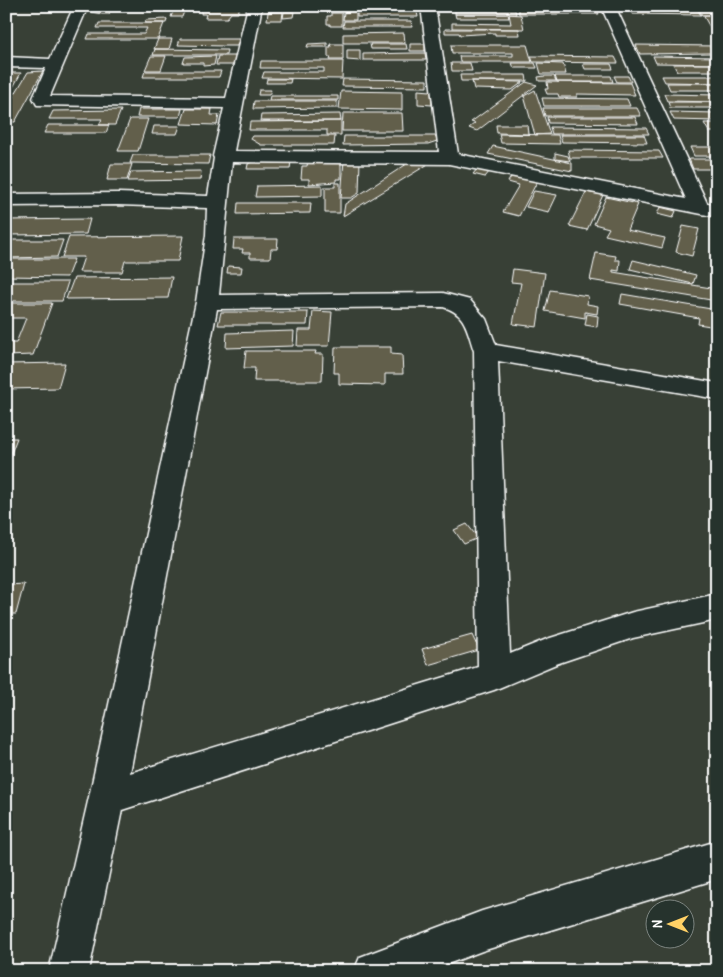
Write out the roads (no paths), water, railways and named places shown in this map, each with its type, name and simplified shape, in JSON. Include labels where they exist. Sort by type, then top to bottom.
[{"type":"street","points":[[81,6],[54,64],[41,98],[43,102],[232,103]]},
{"type":"street","points":[[69,971],[107,797],[207,302],[216,235],[222,156],[232,103],[256,6]]},
{"type":"street","points":[[428,6],[449,158]]},
{"type":"street","points":[[608,6],[708,209]]},
{"type":"street","points":[[6,62],[54,64]]},
{"type":"street","points":[[222,156],[449,158],[708,209]]},
{"type":"street","points":[[6,200],[118,199],[218,202]]},
{"type":"street","points":[[207,302],[442,300],[462,305],[475,319],[486,351],[494,676]]},
{"type":"street","points":[[486,351],[717,391]]},
{"type":"street","points":[[107,797],[494,676],[548,653],[633,626],[717,607]]},
{"type":"street","points":[[374,971],[482,931],[717,860]]}]
